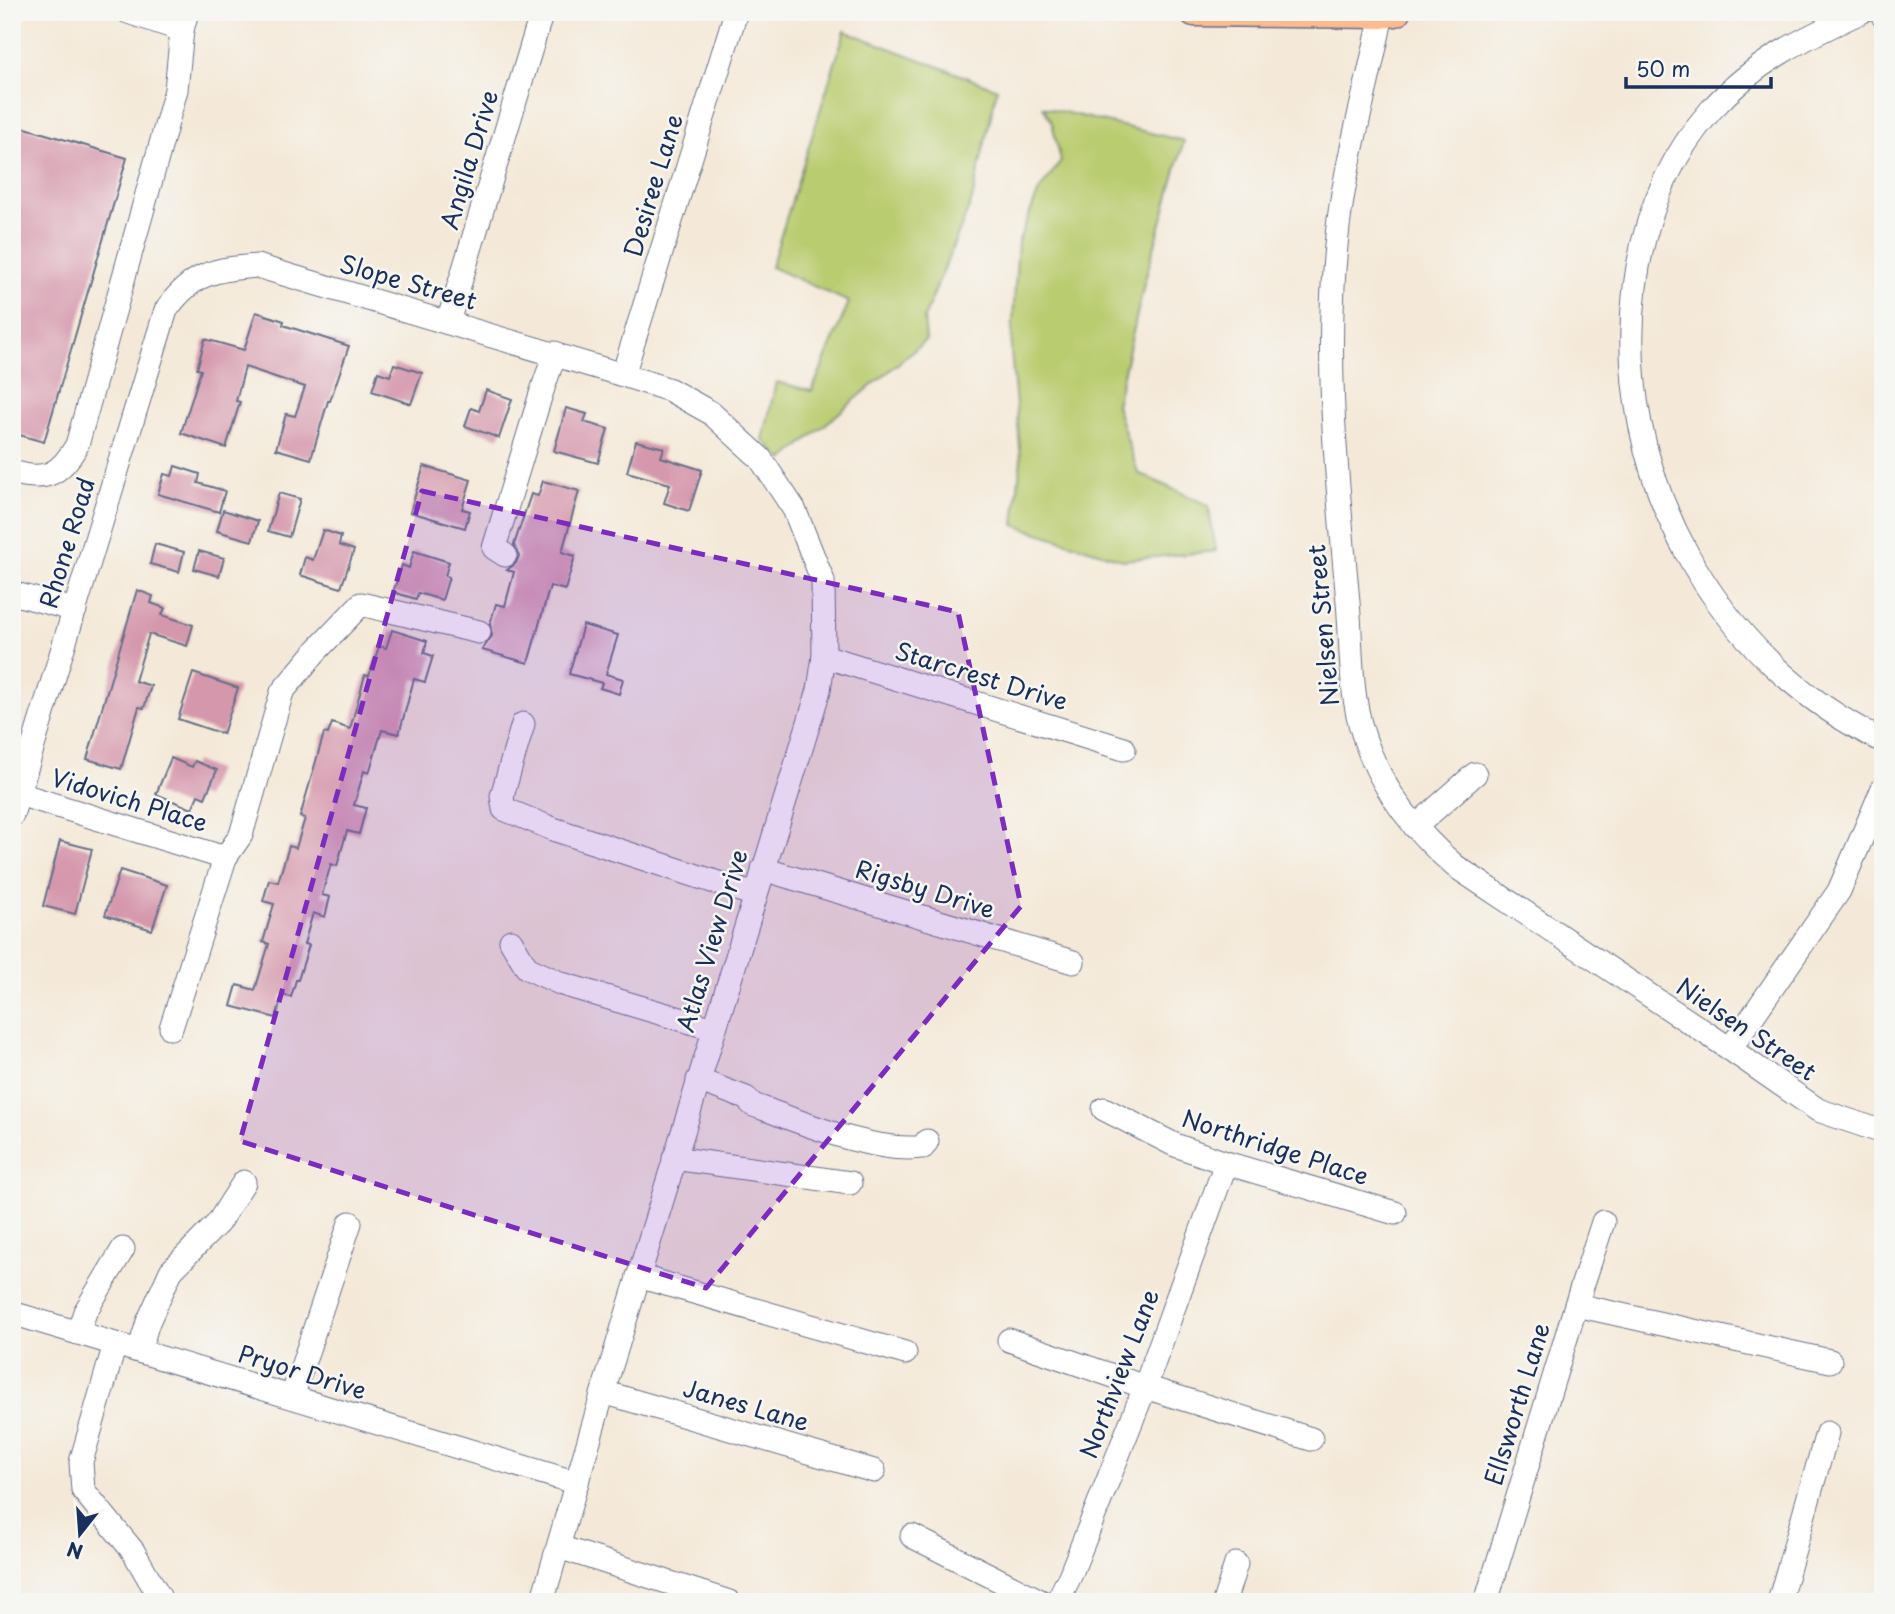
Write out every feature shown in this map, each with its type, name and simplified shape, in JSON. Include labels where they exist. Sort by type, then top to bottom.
[{"type":"main road","points":[[1194,12],[1389,13]]},
{"type":"street","points":[[12,472],[31,477],[50,474],[65,462],[77,445],[176,90],[185,21],[128,12]]},
{"type":"street","name":"Angila Drive","points":[[448,323],[542,12]]},
{"type":"street","name":"Desiree Lane","points":[[623,375],[736,12]]},
{"type":"street","points":[[1861,12],[1776,54],[1753,70],[1711,110],[1693,132],[1664,182],[1644,236],[1633,300],[1632,355],[1635,399],[1641,432],[1659,495],[1678,539],[1708,591],[1753,646],[1779,671],[1836,715],[1883,741]]},
{"type":"street","name":"Nielsen Street","points":[[1389,13],[1349,157],[1334,268],[1332,425],[1351,636],[1350,675],[1361,728],[1378,771],[1397,804],[1415,827],[1433,848],[1455,866],[1818,1110],[1883,1132]]},
{"type":"street","name":"Slope Street","points":[[180,290],[219,269],[257,266],[623,375]]},
{"type":"street","name":"Rhone Road","points":[[16,804],[166,310],[180,290]]},
{"type":"street","points":[[505,555],[494,548],[555,353]]},
{"type":"street","name":"Atlas View Drive","points":[[542,1602],[638,1276],[819,690],[824,656],[822,581],[794,509],[760,458],[711,413],[670,390],[623,375]]},
{"type":"street","points":[[12,593],[75,610]]},
{"type":"street","points":[[171,1028],[225,858],[241,835],[282,692],[361,604],[405,617],[480,632]]},
{"type":"street","name":"Starcrest Drive","points":[[824,656],[1124,749]]},
{"type":"street","points":[[523,724],[502,796],[504,809],[553,830],[755,895]]},
{"type":"street","points":[[1415,827],[1475,774]]},
{"type":"street","points":[[1730,1049],[1839,891],[1883,788]]},
{"type":"street","name":"Vidovich Place","points":[[16,804],[225,858]]},
{"type":"street","name":"Rigsby Drive","points":[[763,869],[1073,962]]},
{"type":"street","points":[[511,941],[527,968],[562,984],[714,1029]]},
{"type":"street","points":[[698,1080],[746,1098],[753,1105],[859,1139],[907,1150],[923,1147],[927,1141]]},
{"type":"street","name":"Northridge Place","points":[[1104,1109],[1175,1145],[1226,1163],[1395,1213]]},
{"type":"street","points":[[674,1158],[850,1183]]},
{"type":"street","name":"Northview Lane","points":[[1057,1602],[1070,1576],[1144,1387],[1226,1163]]},
{"type":"street","points":[[139,1351],[148,1322],[171,1271],[218,1223],[244,1182]]},
{"type":"street","name":"Ellsworth Lane","points":[[1486,1602],[1576,1305],[1604,1222]]},
{"type":"street","points":[[292,1397],[350,1223]]},
{"type":"street","points":[[78,1333],[85,1312],[123,1249]]},
{"type":"street","points":[[638,1276],[905,1353]]},
{"type":"street","points":[[1576,1305],[1830,1361]]},
{"type":"street","name":"Pryor Drive","points":[[12,1313],[577,1483]]},
{"type":"street","points":[[1009,1340],[1144,1387],[1311,1439]]},
{"type":"street","points":[[115,1344],[81,1462],[83,1490],[133,1551],[159,1597],[157,1602]]},
{"type":"street","name":"Janes Lane","points":[[603,1392],[874,1471]]},
{"type":"street","points":[[1779,1602],[1827,1433]]},
{"type":"street","points":[[912,1536],[1042,1602]]},
{"type":"street","points":[[559,1547],[729,1602]]},
{"type":"street","points":[[1224,1602],[1236,1564]]},
{"type":"highlighted area","points":[[422,491],[958,612],[1021,906],[706,1288],[240,1141]]},
{"type":"green space","points":[[845,31],[997,89],[972,200],[924,318],[926,340],[783,460],[763,440],[776,382],[812,391],[849,302],[771,267]]},
{"type":"green space","points":[[1043,107],[1184,141],[1145,280],[1116,405],[1138,473],[1208,505],[1216,551],[1123,560],[1014,525],[1021,459],[1011,351],[1018,242],[1039,191],[1061,161],[1052,123]]},
{"type":"building","points":[[12,124],[127,158],[44,442],[12,433]]},
{"type":"building","points":[[256,312],[284,321],[283,325],[349,346],[328,401],[311,459],[276,449],[286,414],[295,416],[305,387],[245,367],[236,401],[240,402],[226,448],[181,433],[201,370],[197,369],[205,339],[244,350]]},
{"type":"building","points":[[394,364],[422,373],[411,404],[372,391],[378,372],[390,376]]},
{"type":"building","points":[[486,390],[512,399],[499,438],[465,426],[471,408],[479,411]]},
{"type":"building","points":[[566,408],[587,414],[584,422],[608,429],[598,463],[554,451]]},
{"type":"building","points":[[636,441],[664,448],[661,457],[702,470],[689,511],[664,503],[670,484],[627,472]]},
{"type":"building","points":[[175,466],[200,474],[198,483],[225,491],[219,512],[158,494],[164,474],[172,476]]},
{"type":"building","points":[[424,466],[471,480],[462,509],[470,511],[465,528],[410,512]]},
{"type":"building","points":[[543,481],[579,491],[562,552],[575,556],[565,590],[550,586],[528,663],[482,650],[492,636],[490,624],[496,604],[505,606],[514,572],[507,570],[516,563],[519,556],[514,545],[531,494],[538,496]]},
{"type":"building","points":[[279,493],[300,499],[289,537],[268,531]]},
{"type":"building","points":[[223,510],[258,521],[252,541],[217,531]]},
{"type":"building","points":[[323,530],[341,536],[339,545],[354,550],[341,588],[300,575],[305,557],[313,560]]},
{"type":"building","points":[[155,544],[184,552],[179,572],[150,564]]},
{"type":"building","points":[[199,551],[224,558],[219,576],[194,569]]},
{"type":"building","points":[[414,551],[449,562],[445,576],[449,577],[442,600],[418,593],[416,599],[393,592],[402,565],[409,568]]},
{"type":"building","points":[[137,590],[153,596],[151,603],[165,608],[162,615],[193,625],[187,646],[149,634],[135,681],[151,686],[144,708],[139,707],[121,769],[87,759]]},
{"type":"building","points":[[583,625],[618,635],[606,674],[623,679],[619,694],[600,688],[602,683],[569,674]]},
{"type":"building","points":[[392,630],[427,641],[424,653],[433,656],[425,682],[414,679],[399,734],[382,730],[369,773],[364,771],[354,805],[366,808],[359,834],[347,831],[337,866],[331,864],[322,895],[330,897],[325,917],[313,913],[304,944],[309,945],[291,997],[282,995],[276,1018],[231,1006],[237,985],[255,990],[269,944],[263,942],[274,904],[263,901],[269,880],[278,882],[289,846],[296,848],[305,818],[300,817],[324,733],[328,734],[332,723],[350,729],[365,675],[369,676],[379,646],[386,648]]},
{"type":"building","points":[[193,673],[238,688],[223,734],[178,719]]},
{"type":"building","points":[[171,758],[192,767],[195,761],[217,770],[205,798],[198,795],[192,809],[156,794]]},
{"type":"building","points":[[60,841],[92,849],[75,914],[43,906]]},
{"type":"building","points":[[120,870],[167,885],[152,930],[105,915]]}]
